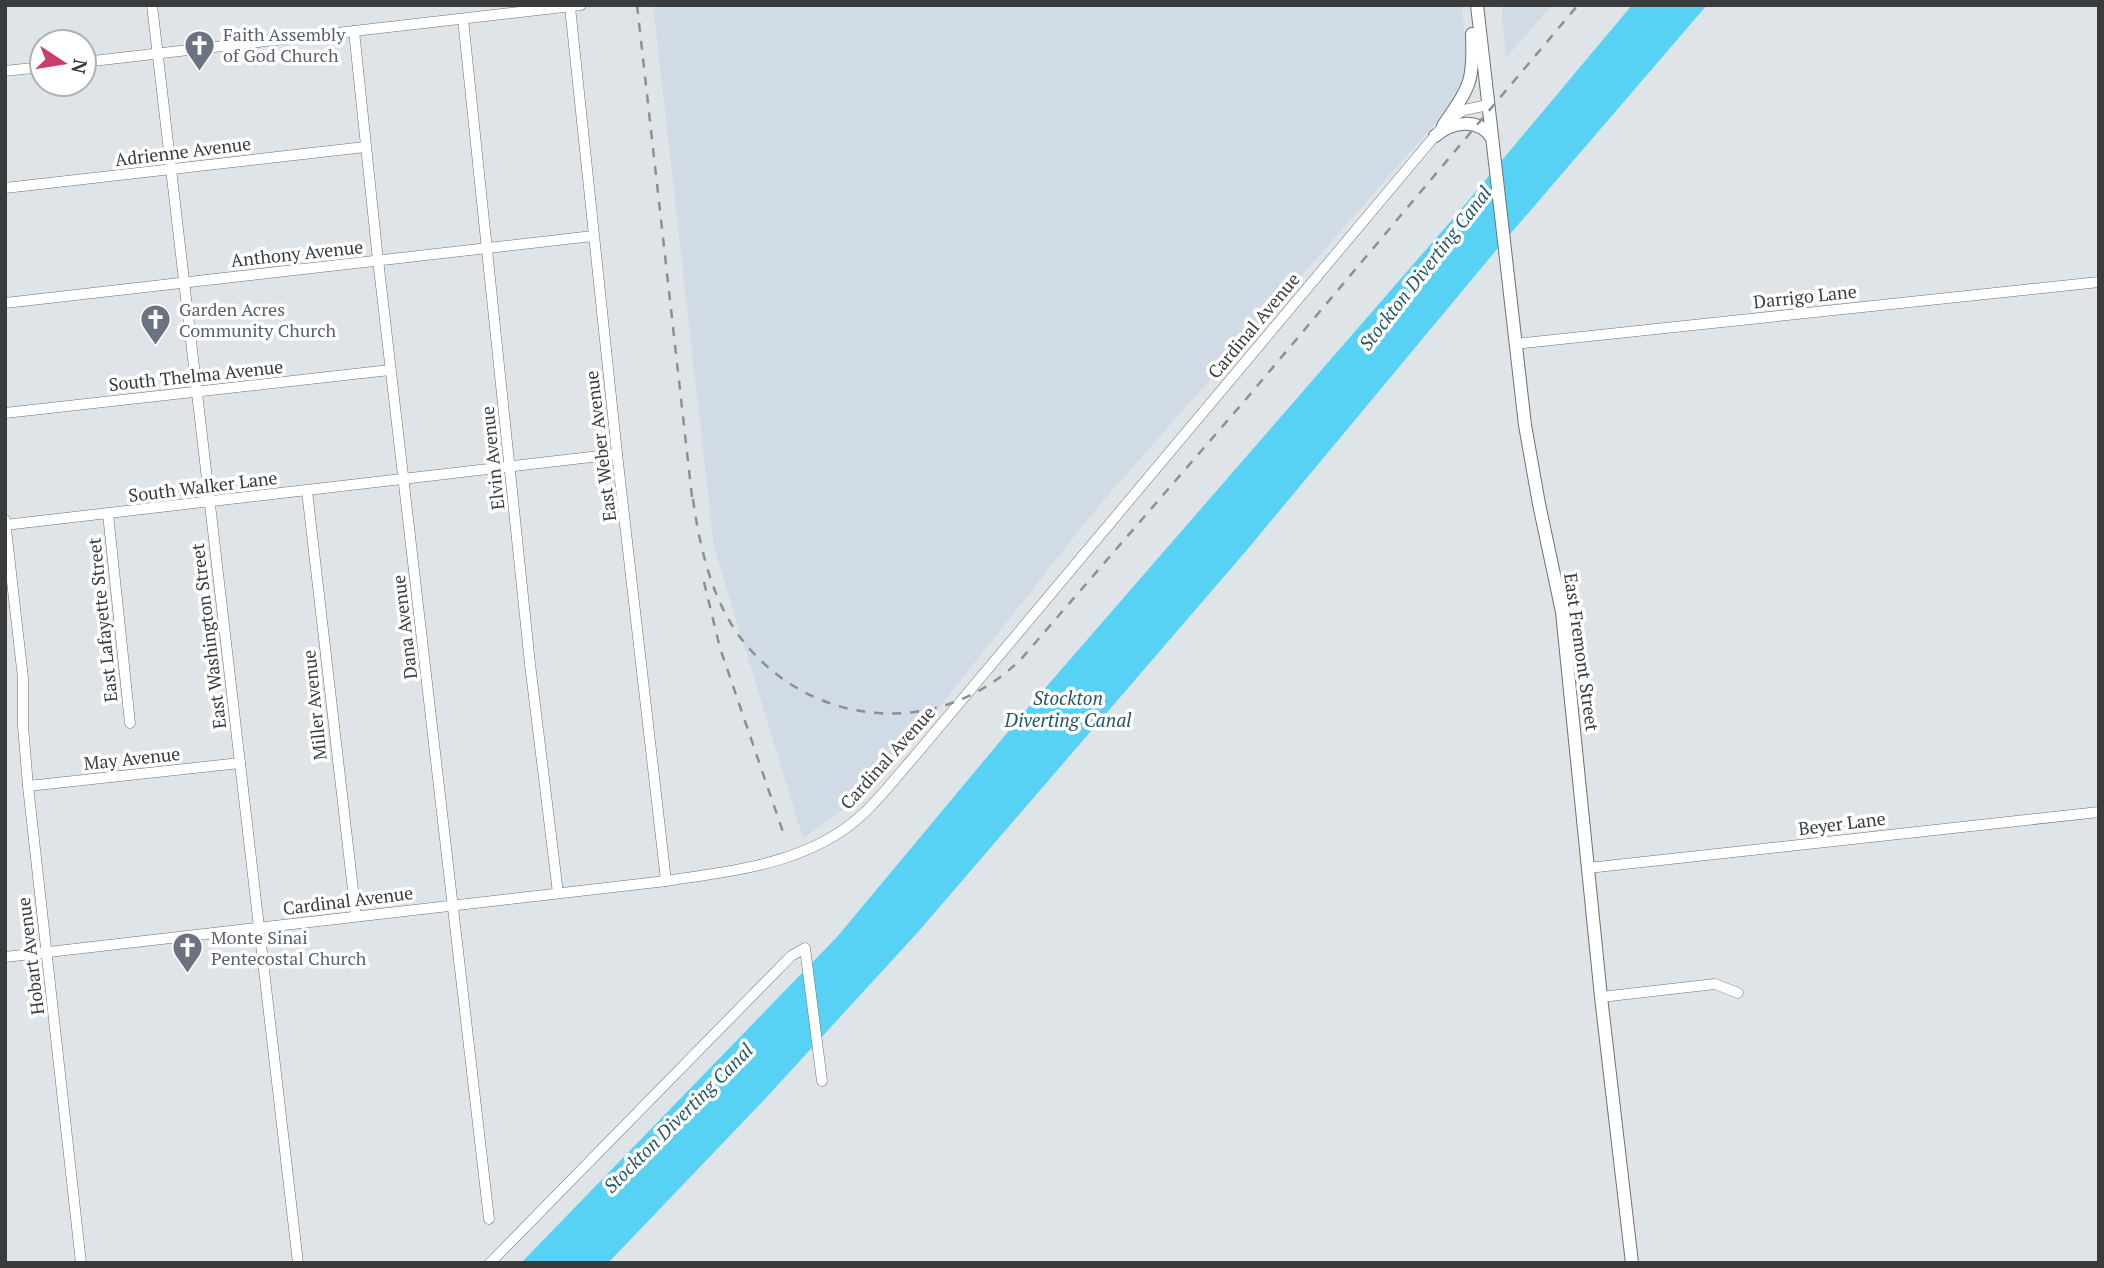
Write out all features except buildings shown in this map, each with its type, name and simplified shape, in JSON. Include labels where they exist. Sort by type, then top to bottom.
[{"type":"main road","points":[[1439,131],[1463,98],[1472,76],[1472,5]]},
{"type":"main road","name":"East Fremont Street","points":[[1477,5],[1515,344],[1534,478],[1562,612],[1601,997],[1632,1263]]},
{"type":"main road","points":[[1439,131],[1464,124],[1482,127],[1492,142]]},
{"type":"street","name":"East Washington Street","points":[[152,5],[298,1263]]},
{"type":"street","points":[[98,60],[581,5]]},
{"type":"street","name":"East Weber Avenue","points":[[570,7],[593,236],[666,881]]},
{"type":"street","name":"Elvin Avenue","points":[[463,19],[509,466],[558,893]]},
{"type":"street","name":"Dana Avenue","points":[[354,31],[390,370],[489,1219]]},
{"type":"street","points":[[5,71],[28,69]]},
{"type":"street","name":"Cardinal Avenue","points":[[5,957],[666,881],[745,869],[790,857],[836,834],[863,814],[914,757],[1439,131],[1459,112],[1488,105]]},
{"type":"street","name":"Adrienne Avenue","points":[[5,188],[365,147]]},
{"type":"street","name":"Anthony Avenue","points":[[5,303],[593,236]]},
{"type":"street","name":"Darrigo Lane","points":[[1515,344],[2099,282]]},
{"type":"street","name":"South Thelma Avenue","points":[[5,413],[390,370]]},
{"type":"street","name":"South Walker Lane","points":[[5,525],[617,454]]},
{"type":"street","name":"Miller Avenue","points":[[307,491],[356,916]]},
{"type":"street","name":"East Lafayette Street","points":[[108,514],[130,723]]},
{"type":"street","name":"Hobart Avenue","points":[[5,520],[23,678],[23,726],[28,786],[81,1263]]},
{"type":"street","name":"May Avenue","points":[[28,786],[240,763]]},
{"type":"street","name":"Beyer Lane","points":[[1588,868],[2099,812]]},
{"type":"street","points":[[490,1263],[791,956],[805,948],[822,1081]]},
{"type":"street","points":[[1601,997],[1715,985],[1738,993]]},
{"type":"shaded area","points":[[653,5],[1462,5],[1469,85],[1096,509],[877,786],[803,838],[714,547]]},
{"type":"shaded area","points":[[1501,5],[1552,5],[1506,58]]},
{"type":"water","name":"Stockton Diverting Canal","points":[[1632,5],[1707,5],[1493,254],[1246,551],[918,932],[764,1100],[608,1263],[521,1263],[837,937],[1027,709],[1457,214]]},
{"type":"railway","points":[[637,5],[693,506]]},
{"type":"railway","points":[[693,499],[707,567],[726,615],[763,663],[796,688],[833,704],[872,713],[912,712],[951,703],[988,685],[1022,658],[1247,398],[1578,5]]},
{"type":"railway","points":[[704,582],[720,648],[784,835]]},
{"type":"place","name":"Faith Assembly of God Church","points":[[200,72]]},
{"type":"place","name":"Garden Acres Community Church","points":[[156,347]]},
{"type":"place","name":"Monte Sinai Pentecostal Church","points":[[188,975]]}]
